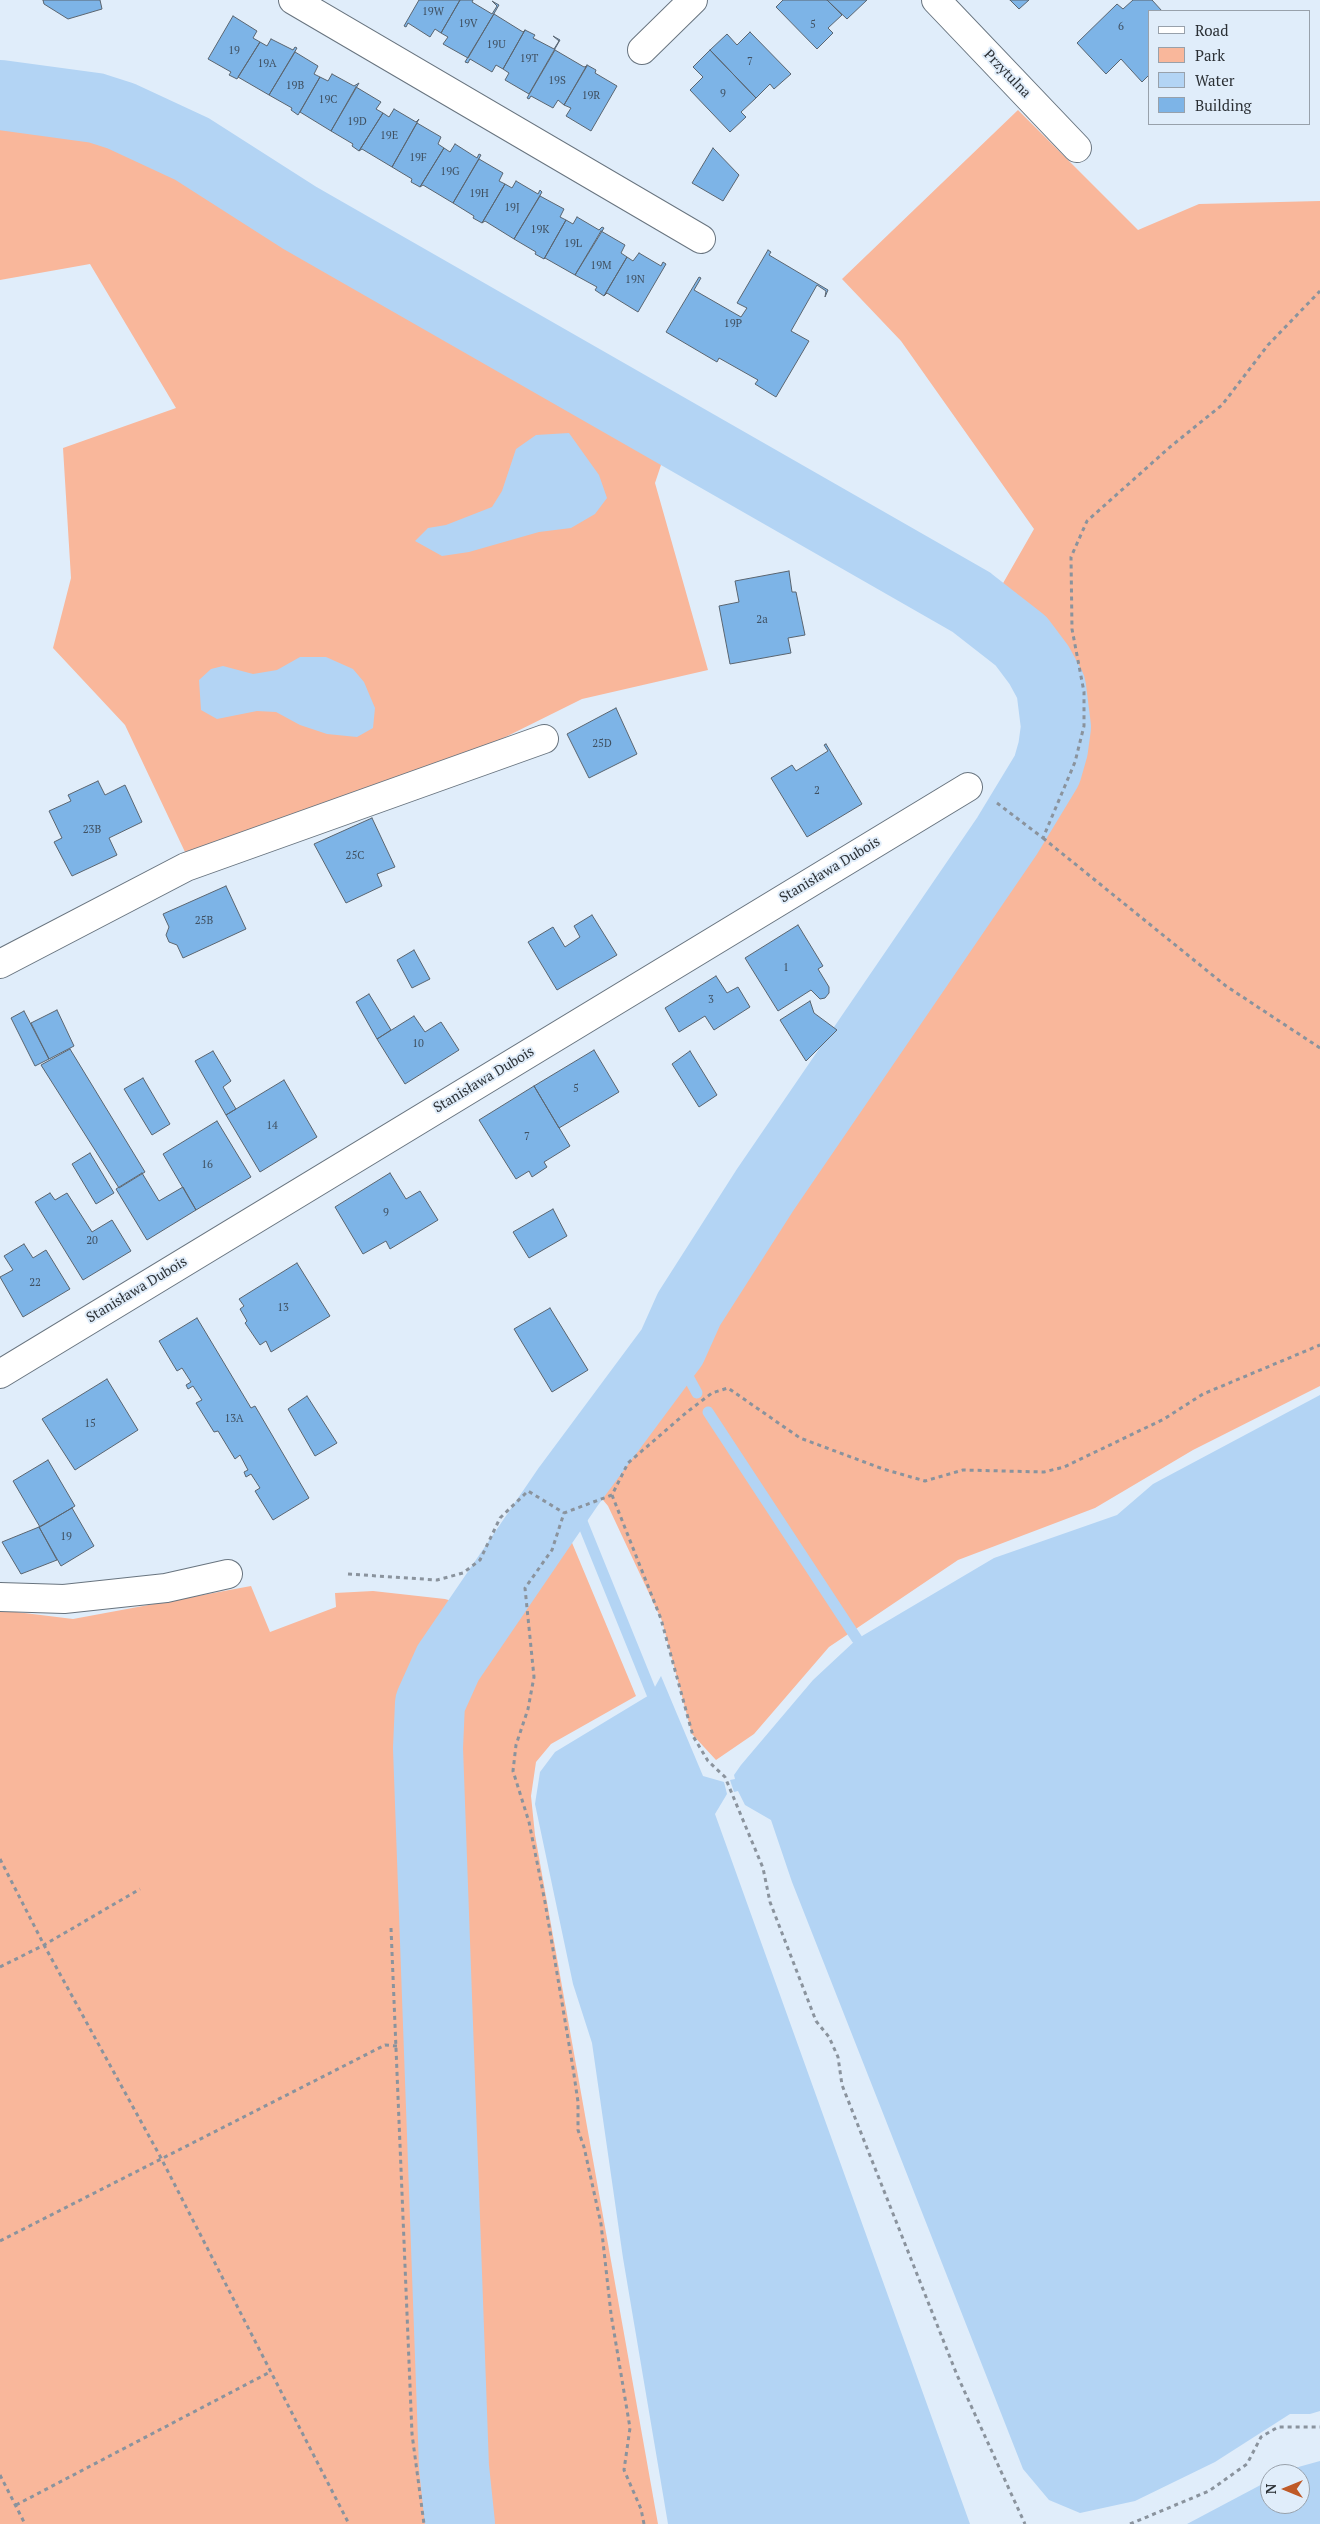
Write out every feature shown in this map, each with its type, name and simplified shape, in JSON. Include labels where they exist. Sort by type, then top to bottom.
[{"type":"street","points":[[293,0],[701,239]]},
{"type":"street","points":[[642,50],[693,0]]},
{"type":"street","name":"Przytulna","points":[[936,0],[1077,148]]},
{"type":"street","points":[[0,964],[186,867],[544,740]]},
{"type":"street","name":"Stanisława Dubois","points":[[0,1374],[968,787]]},
{"type":"street","points":[[0,1598],[73,1598],[166,1588],[228,1574]]},
{"type":"path","points":[[1043,838],[1075,762],[1084,726],[1084,692],[1072,629],[1071,557],[1087,521],[1170,447],[1222,406],[1268,346],[1320,291]]},
{"type":"path","points":[[995,801],[1226,986],[1320,1048]]},
{"type":"path","points":[[348,1574],[437,1580],[463,1573],[480,1560],[500,1518],[528,1492],[564,1513],[612,1495],[628,1463],[712,1393],[728,1388],[800,1438],[883,1469],[925,1481],[963,1470],[1044,1472],[1064,1467],[1164,1419],[1203,1394],[1320,1346]]},
{"type":"path","points":[[612,1495],[661,1618],[693,1736],[708,1761],[725,1777],[763,1868],[770,1902],[816,2021],[829,2036],[838,2057],[842,2085],[953,2366],[1025,2524]]},
{"type":"path","points":[[564,1513],[552,1550],[525,1588],[534,1677],[528,1709],[516,1745],[513,1771],[529,1822],[546,1902],[578,2102],[578,2130],[584,2147],[601,2224],[612,2314],[630,2428],[624,2470],[641,2509],[644,2524]]},
{"type":"path","points":[[0,1859],[44,1945],[161,2158],[349,2524]]},
{"type":"path","points":[[0,1967],[44,1945],[140,1889]]},
{"type":"path","points":[[391,1928],[412,2434],[424,2524]]},
{"type":"path","points":[[0,2241],[385,2045],[397,2046]]},
{"type":"path","points":[[16,2505],[270,2372]]},
{"type":"path","points":[[1130,2524],[1209,2491],[1247,2464],[1261,2437],[1278,2427],[1320,2428]]},
{"type":"path","points":[[0,2475],[25,2524]]},
{"type":"green space","points":[[0,108],[63,121],[139,146],[531,371],[664,456],[655,483],[708,670],[582,699],[445,767],[185,852],[125,725],[53,648],[71,578],[63,448],[176,408],[90,264],[0,280]]},
{"type":"green space","points":[[1018,110],[1138,230],[1199,204],[1320,201],[1320,1386],[1193,1450],[1095,1508],[958,1560],[829,1647],[754,1734],[716,1760],[692,1734],[662,1621],[608,1506],[589,1483],[935,991],[1044,813],[1066,760],[1069,702],[1060,668],[1019,621],[1009,614],[1002,585],[1034,529],[901,341],[842,279]]},
{"type":"green space","points":[[570,1538],[636,1696],[551,1744],[536,1762],[531,1796],[535,1835],[658,2524],[474,2524],[469,2514],[443,1789],[445,1718],[477,1638],[535,1556]]},
{"type":"green space","points":[[251,1586],[270,1632],[336,1607],[335,1593],[373,1591],[445,1599],[462,1604],[421,1679],[410,1717],[417,1828],[448,2524],[0,2524],[0,1610],[73,1619]]},
{"type":"water","points":[[569,433],[599,475],[607,498],[595,514],[571,528],[539,532],[469,552],[442,556],[415,541],[428,528],[446,525],[492,507],[502,491],[516,449],[536,435]]},
{"type":"water","points":[[300,657],[326,657],[353,669],[364,682],[375,708],[373,728],[357,737],[327,734],[300,725],[276,712],[257,711],[217,719],[201,710],[199,680],[211,669],[223,666],[253,674],[277,670]]},
{"type":"water","points":[[1320,1395],[1320,2411],[1310,2414],[1290,2414],[1215,2462],[1135,2501],[1080,2513],[1049,2500],[1023,2469],[792,1882],[771,1820],[745,1805],[738,1791],[734,1792],[730,1780],[735,1779],[734,1775],[741,1765],[813,1680],[857,1639],[994,1558],[1117,1515],[1153,1484]]},
{"type":"water","points":[[661,1676],[703,1776],[724,1782],[727,1794],[715,1814],[970,2524],[668,2524],[623,2258],[592,2043],[573,1984],[535,1804],[540,1772],[555,1752],[651,1694]]},
{"type":"water","points":[[1320,2461],[1320,2524],[1187,2524],[1260,2485],[1260,2514],[1310,2514],[1309,2464]]},
{"type":"building","points":[[43,0],[100,0],[102,9],[68,19],[44,4]]},
{"type":"building","points":[[419,0],[460,0],[441,33],[435,29],[430,37],[408,23],[406,27],[404,26]]},
{"type":"building","points":[[460,0],[473,0],[472,2],[492,14],[497,6],[492,1],[499,5],[468,58],[443,44],[448,37],[441,33]]},
{"type":"building","points":[[783,0],[827,0],[842,15],[828,28],[833,33],[817,49],[776,7]]},
{"type":"building","points":[[827,0],[867,0],[847,19]]},
{"type":"building","points":[[1010,0],[1029,0],[1019,9]]},
{"type":"building","points":[[1133,0],[1152,0],[1161,10],[1148,10],[1148,76],[1142,82],[1121,59],[1106,74],[1077,43],[1117,4],[1123,9]]},
{"type":"building","points":[[494,14],[523,32],[525,30],[503,69],[496,65],[492,72],[470,59],[468,63],[465,62]]},
{"type":"building","points":[[233,16],[257,31],[253,38],[260,42],[237,79],[229,75],[231,72],[208,59]]},
{"type":"building","points":[[525,30],[535,35],[533,38],[554,49],[559,41],[553,36],[560,40],[529,94],[505,80],[509,73],[503,69]]},
{"type":"building","points":[[750,32],[791,74],[774,89],[770,84],[756,98],[710,50],[727,34],[737,45]]},
{"type":"building","points":[[271,39],[293,50],[295,47],[297,48],[269,95],[238,77],[260,42],[267,46]]},
{"type":"building","points":[[555,50],[584,67],[587,66],[564,105],[558,100],[553,108],[531,96],[529,99],[527,98]]},
{"type":"building","points":[[710,50],[756,98],[741,112],[746,117],[730,132],[690,90],[703,77],[693,67]]},
{"type":"building","points":[[295,52],[318,66],[314,74],[320,77],[298,115],[291,110],[292,108],[269,95]]},
{"type":"building","points":[[587,65],[596,70],[595,73],[617,86],[591,131],[566,116],[571,108],[564,105]]},
{"type":"building","points":[[332,74],[354,86],[359,83],[331,131],[300,112],[320,77],[328,81]]},
{"type":"building","points":[[356,87],[381,102],[376,109],[383,113],[359,151],[352,146],[353,144],[331,131]]},
{"type":"building","points":[[394,109],[416,122],[419,119],[392,167],[362,149],[359,151],[383,113],[389,117]]},
{"type":"building","points":[[417,123],[441,137],[438,144],[444,148],[420,187],[411,182],[412,179],[392,167]]},
{"type":"building","points":[[455,144],[477,158],[479,154],[481,155],[453,203],[423,185],[420,187],[444,148],[450,152]]},
{"type":"building","points":[[713,148],[739,175],[723,201],[692,183]]},
{"type":"building","points":[[479,159],[503,173],[499,181],[505,184],[482,223],[453,203]]},
{"type":"building","points":[[516,181],[538,194],[540,190],[542,192],[514,239],[485,221],[482,223],[505,184],[512,188]]},
{"type":"building","points":[[540,196],[564,209],[560,217],[566,220],[544,259],[514,239]]},
{"type":"building","points":[[577,217],[599,230],[602,227],[604,228],[575,275],[544,259],[566,220],[573,224]]},
{"type":"building","points":[[601,231],[625,245],[621,253],[627,257],[604,296],[595,290],[597,287],[575,275]]},
{"type":"building","points":[[768,250],[771,252],[769,255],[828,290],[825,297],[826,291],[817,285],[791,331],[809,341],[776,397],[755,384],[758,380],[719,358],[717,362],[666,332],[699,277],[701,278],[694,290],[741,317],[747,308],[737,303]]},
{"type":"building","points":[[639,253],[661,266],[663,262],[666,264],[638,312],[607,293],[604,296],[627,257],[633,261]]},
{"type":"building","points":[[789,571],[792,592],[796,592],[805,635],[788,638],[791,653],[730,664],[719,606],[739,602],[735,581]]},
{"type":"building","points":[[616,708],[637,754],[589,778],[567,734]]},
{"type":"building","points":[[826,744],[862,804],[807,837],[771,778],[792,765],[796,771],[828,751],[824,745]]},
{"type":"building","points":[[98,781],[105,795],[125,785],[142,822],[109,838],[117,855],[72,876],[54,842],[62,838],[49,811],[71,801],[68,795]]},
{"type":"building","points":[[372,818],[395,867],[377,874],[382,886],[346,903],[314,844]]},
{"type":"building","points":[[226,886],[246,929],[183,958],[177,945],[169,942],[166,935],[169,927],[163,914]]},
{"type":"building","points":[[592,915],[617,955],[557,990],[528,942],[553,927],[565,947],[580,937],[574,926]]},
{"type":"building","points":[[798,925],[823,966],[818,969],[829,987],[829,993],[825,998],[820,999],[811,990],[778,1011],[745,958]]},
{"type":"building","points":[[414,950],[430,979],[412,988],[397,960]]},
{"type":"building","points":[[716,976],[727,993],[738,987],[750,1007],[714,1030],[705,1016],[679,1032],[665,1008]]},
{"type":"building","points":[[369,994],[391,1030],[377,1039],[356,1002]]},
{"type":"building","points":[[810,1001],[814,1013],[837,1030],[806,1061],[780,1020]]},
{"type":"building","points":[[57,1010],[74,1046],[49,1059],[31,1023]]},
{"type":"building","points":[[24,1011],[49,1059],[35,1066],[11,1018]]},
{"type":"building","points":[[414,1016],[425,1032],[441,1022],[459,1050],[405,1084],[377,1039]]},
{"type":"building","points":[[70,1049],[145,1172],[119,1188],[41,1065]]},
{"type":"building","points":[[594,1050],[619,1092],[559,1128],[534,1086]]},
{"type":"building","points":[[213,1051],[231,1081],[223,1087],[236,1109],[226,1115],[195,1061]]},
{"type":"building","points":[[690,1051],[717,1095],[699,1107],[672,1064]]},
{"type":"building","points":[[143,1078],[170,1124],[152,1135],[124,1089]]},
{"type":"building","points":[[284,1080],[317,1137],[260,1172],[226,1115]]},
{"type":"building","points":[[534,1086],[570,1146],[544,1162],[547,1167],[532,1177],[529,1171],[516,1179],[479,1120]]},
{"type":"building","points":[[217,1121],[251,1177],[196,1210],[163,1154]]},
{"type":"building","points":[[90,1153],[114,1193],[96,1204],[72,1164]]},
{"type":"building","points":[[142,1173],[159,1201],[183,1187],[196,1210],[147,1240],[116,1189]]},
{"type":"building","points":[[390,1173],[406,1199],[420,1191],[438,1220],[390,1249],[386,1241],[363,1254],[335,1207]]},
{"type":"building","points":[[50,1193],[55,1200],[67,1193],[92,1232],[112,1220],[131,1251],[83,1280],[35,1202]]},
{"type":"building","points":[[553,1209],[567,1236],[529,1258],[513,1232]]},
{"type":"building","points":[[24,1244],[33,1258],[46,1250],[70,1289],[23,1317],[0,1277],[13,1270],[4,1256]]},
{"type":"building","points":[[297,1263],[330,1316],[271,1352],[266,1341],[260,1345],[245,1323],[247,1321],[240,1309],[244,1306],[239,1299]]},
{"type":"building","points":[[550,1308],[588,1370],[552,1392],[514,1329]]},
{"type":"building","points":[[197,1318],[251,1408],[255,1406],[309,1498],[273,1520],[255,1491],[260,1488],[251,1474],[246,1477],[244,1472],[248,1470],[240,1455],[235,1459],[218,1431],[214,1432],[196,1403],[202,1400],[193,1386],[188,1389],[186,1385],[191,1382],[182,1368],[177,1371],[159,1341]]},
{"type":"building","points":[[107,1379],[138,1430],[75,1470],[42,1419]]},
{"type":"building","points":[[307,1396],[337,1443],[315,1456],[288,1409]]},
{"type":"building","points":[[48,1460],[75,1506],[40,1527],[13,1481]]},
{"type":"building","points":[[72,1508],[94,1546],[61,1566],[39,1527]]},
{"type":"building","points":[[39,1527],[57,1560],[21,1574],[2,1542]]},
{"type":"waterway","points":[[0,95],[96,108],[121,116],[192,149],[300,218],[971,602],[1021,641],[1039,665],[1051,687],[1056,727],[1053,749],[1047,770],[1007,836],[765,1190],[689,1309],[672,1347],[568,1487],[448,1663],[430,1703],[428,1748],[454,2467],[460,2524]]},
{"type":"waterway","points":[[672,1347],[697,1393]]},
{"type":"waterway","points":[[708,1412],[857,1639]]},
{"type":"waterway","points":[[568,1487],[652,1694]]}]
